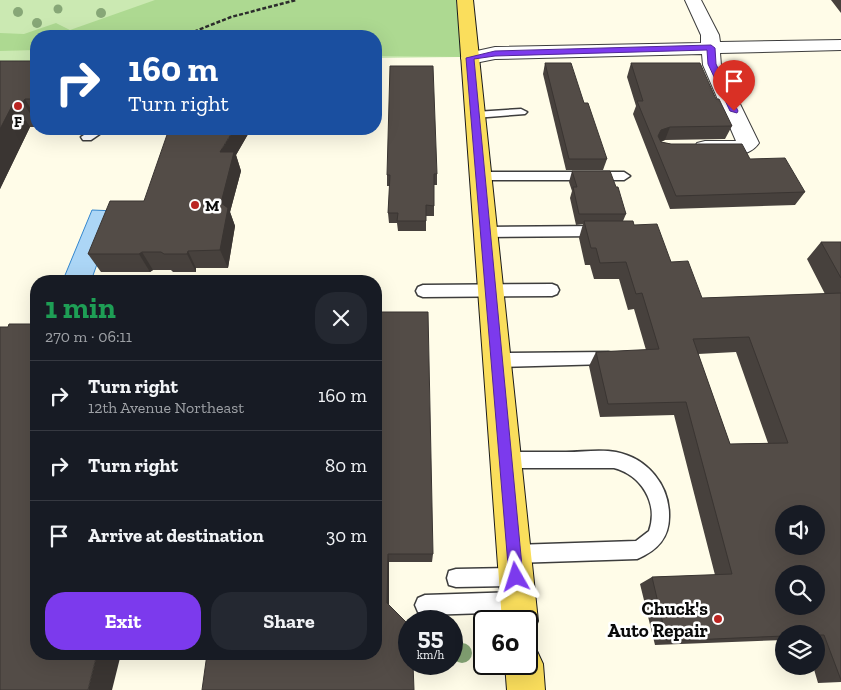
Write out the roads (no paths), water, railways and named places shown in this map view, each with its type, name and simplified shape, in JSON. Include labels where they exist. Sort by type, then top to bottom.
[{"type":"main road","points":[[465,0],[517,589]]},
{"type":"main road","points":[[525,675],[526,690]]},
{"type":"street","points":[[684,148],[740,148],[748,143],[712,64],[710,35],[693,0]]},
{"type":"street","points":[[470,58],[495,53],[841,45]]},
{"type":"lane","points":[[475,115],[521,112]]},
{"type":"lane","points":[[87,138],[92,135]]},
{"type":"lane","points":[[480,176],[624,176]]},
{"type":"lane","points":[[485,232],[610,231]]},
{"type":"lane","points":[[423,291],[552,290]]},
{"type":"lane","points":[[497,360],[608,358]]},
{"type":"lane","points":[[424,605],[517,589],[637,550],[645,546],[657,535],[660,514],[654,488],[646,476],[626,463],[614,460],[506,460]]},
{"type":"lane","points":[[456,578],[517,589]]},
{"type":"water","points":[[92,210],[116,211],[93,275],[65,275]]},
{"type":"place","name":"F","points":[[18,106]]},
{"type":"place","name":"M","points":[[195,205]]},
{"type":"place","name":"Chuck's Auto Repair","points":[[718,619]]}]
